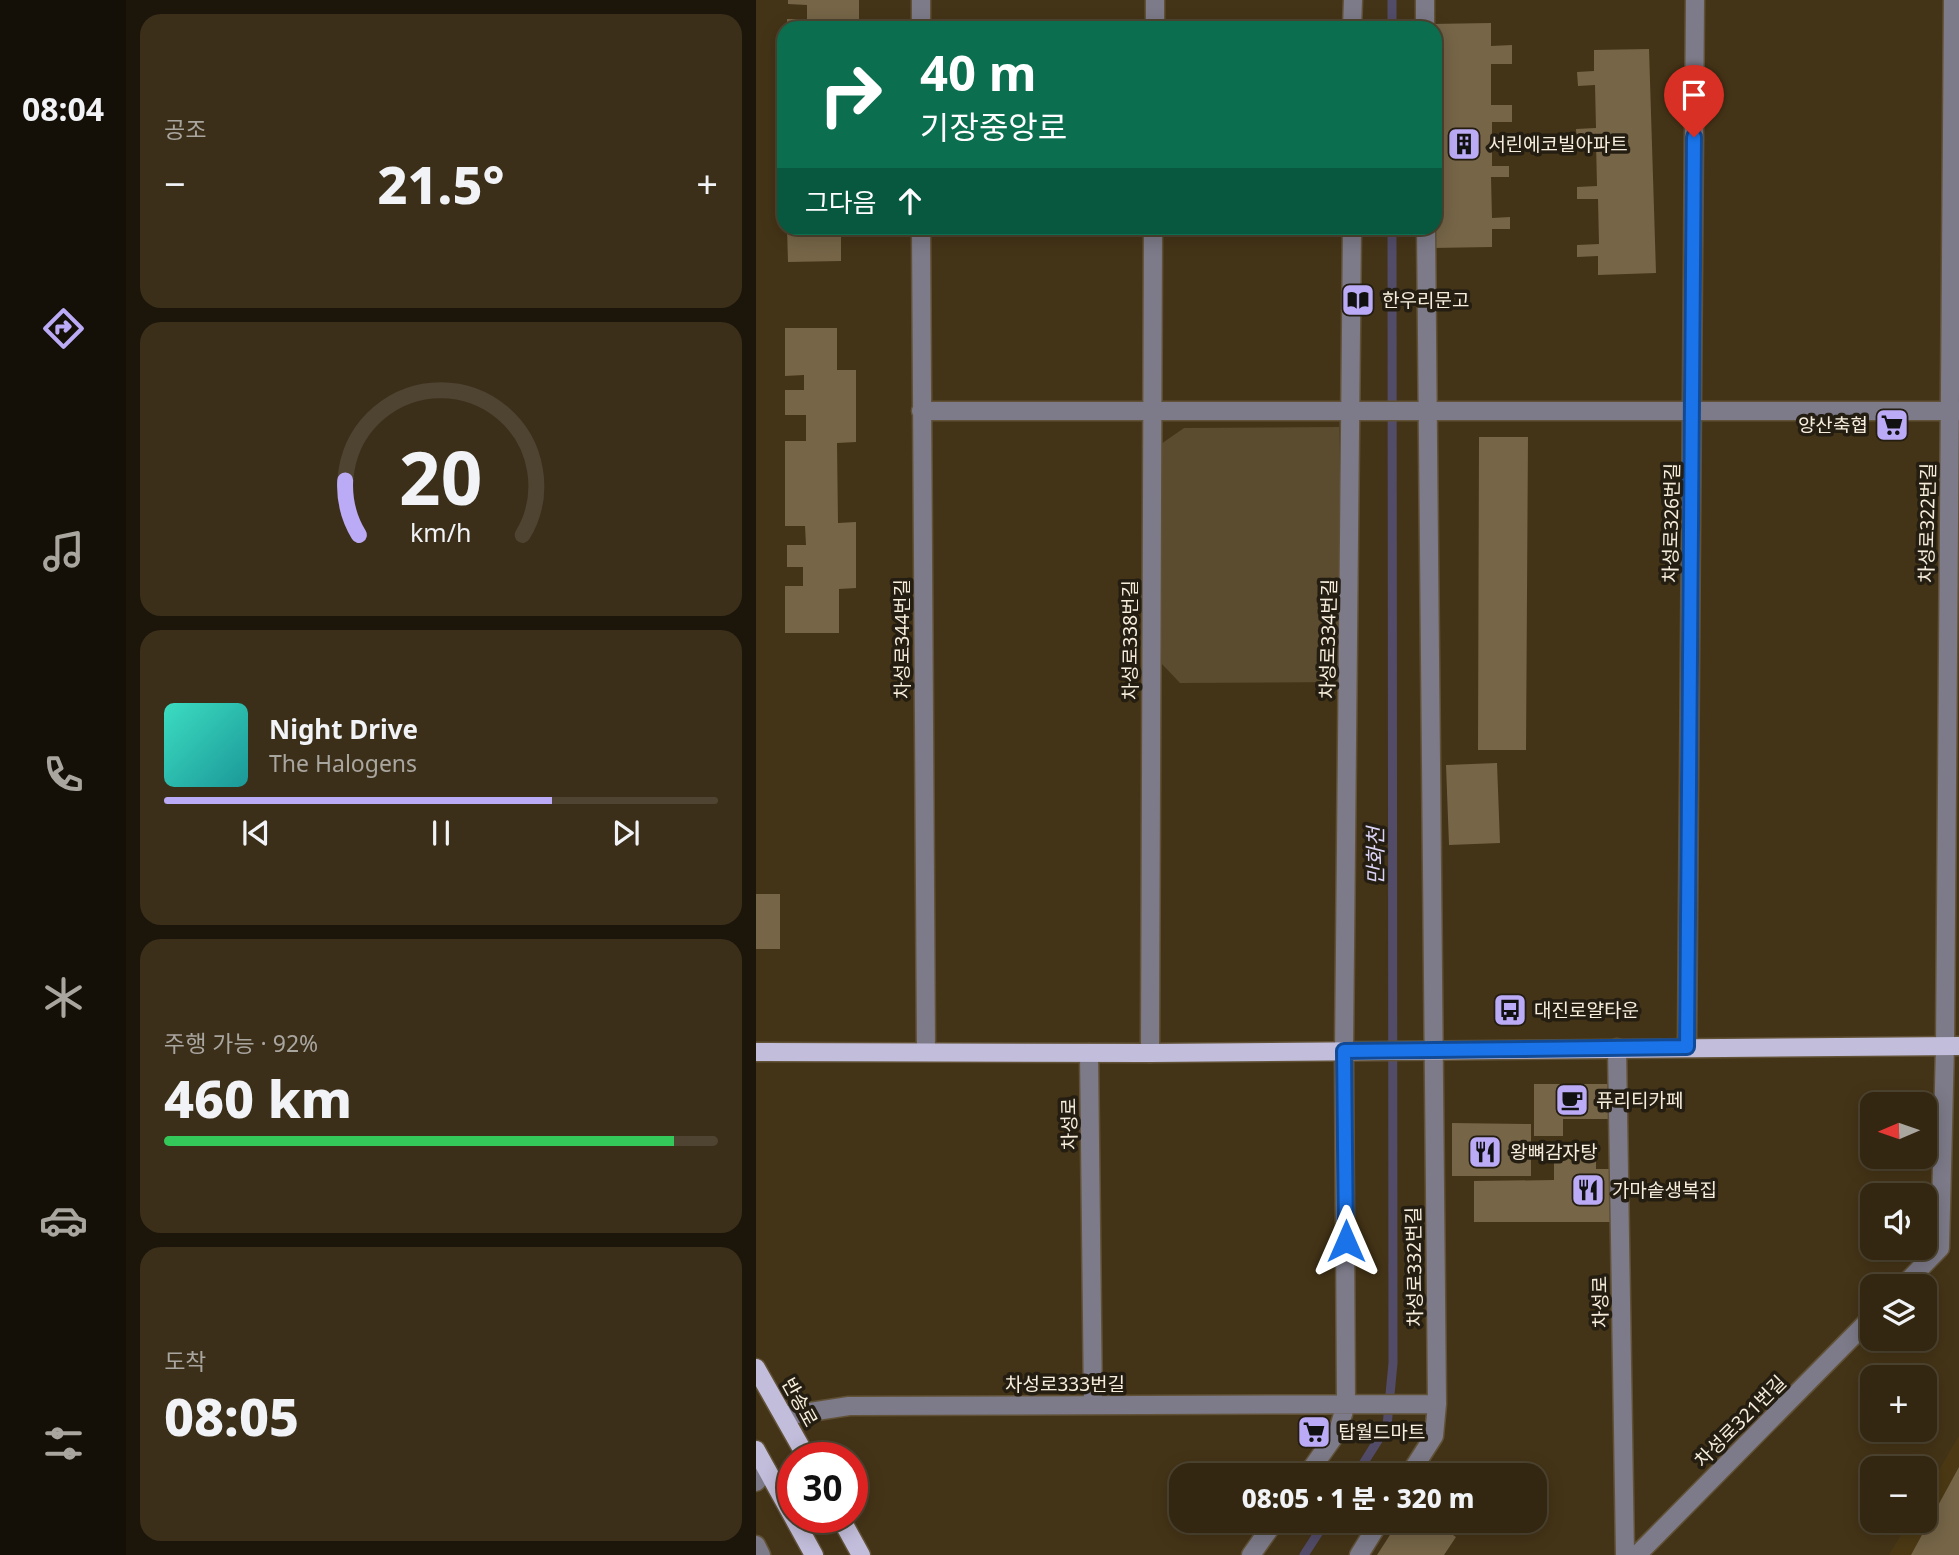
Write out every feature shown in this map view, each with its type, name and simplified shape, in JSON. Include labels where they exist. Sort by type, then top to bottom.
[{"type":"main road","points":[[756,1052],[1150,1053],[1952,1046]]},
{"type":"main road","name":"반송로","points":[[756,1368],[798,1442]]},
{"type":"main road","points":[[756,1450],[761,1476],[777,1496]]},
{"type":"main road","points":[[802,1533],[814,1555]]},
{"type":"main road","points":[[849,1533],[861,1555]]},
{"type":"street","points":[[921,0],[921,21]]},
{"type":"street","points":[[1155,0],[1155,21]]},
{"type":"street","points":[[1352,21],[1353,0]]},
{"type":"street","points":[[1425,0],[1425,21]]},
{"type":"street","name":"차성로326번길","points":[[1687,1047],[1695,0]]},
{"type":"street","name":"차성로322번길","points":[[1952,1046],[1955,205],[1953,0]]},
{"type":"street","name":"차성로344번길","points":[[921,235],[926,1051]]},
{"type":"street","name":"차성로338번길","points":[[1150,1053],[1153,235]]},
{"type":"street","name":"차성로334번길","points":[[1350,1051],[1357,411],[1352,235]]},
{"type":"street","name":"차성로332번길","points":[[1416,1463],[1433,1436],[1437,1404],[1424,1051],[1418,411],[1426,235]]},
{"type":"street","points":[[921,411],[1954,411]]},
{"type":"street","points":[[1915,1274],[1940,1248],[1952,1046]]},
{"type":"street","name":"차성로","points":[[1617,1048],[1625,1555]]},
{"type":"street","points":[[1315,1463],[1338,1431],[1346,1404],[1350,1051]]},
{"type":"street","name":"차성로","points":[[1089,1053],[1093,1405]]},
{"type":"street","name":"차성로321번길","points":[[1637,1555],[1860,1329]]},
{"type":"street","name":"차성로333번길","points":[[784,1416],[849,1406],[1437,1404]]},
{"type":"street","points":[[1251,1555],[1267,1533]]},
{"type":"street","points":[[1359,1555],[1373,1533]]},
{"type":"street","points":[[756,1545],[761,1555]]},
{"type":"shaded area","points":[[1339,427],[1341,682],[1180,683],[1162,664],[1161,444],[1184,428]]},
{"type":"shaded area","points":[[1959,1436],[1959,1555],[1889,1555],[1902,1533],[1937,1533],[1937,1474]]},
{"type":"building","points":[[788,0],[859,0],[859,21],[787,21],[807,19],[807,5],[788,4]]},
{"type":"building","name":"서린에코빌아파트","points":[[1491,23],[1491,46],[1512,45],[1512,64],[1491,64],[1491,105],[1512,105],[1512,122],[1492,122],[1492,166],[1509,166],[1509,177],[1491,177],[1492,218],[1510,217],[1510,229],[1492,229],[1492,247],[1432,248],[1432,235],[1442,235],[1442,24]]},
{"type":"building","name":"서린에코빌아파트","points":[[1649,49],[1656,273],[1598,275],[1598,256],[1577,257],[1577,245],[1599,244],[1598,199],[1577,199],[1577,187],[1597,186],[1596,143],[1577,144],[1576,129],[1596,128],[1595,85],[1578,86],[1577,72],[1594,71],[1594,50]]},
{"type":"building","points":[[787,235],[841,235],[841,261],[788,262]]},
{"type":"building","points":[[785,328],[837,328],[837,370],[856,370],[856,442],[837,443],[838,523],[856,522],[856,588],[839,589],[839,633],[785,633],[785,586],[803,586],[803,567],[787,567],[787,545],[806,545],[805,526],[785,526],[785,441],[806,441],[806,415],[785,415],[785,390],[804,390],[804,375],[785,376]]},
{"type":"building","points":[[1479,437],[1528,437],[1526,750],[1478,750]]},
{"type":"building","points":[[1497,763],[1500,843],[1449,845],[1446,765]]},
{"type":"building","points":[[756,894],[780,894],[780,949],[756,949]]},
{"type":"building","points":[[1534,1084],[1611,1084],[1612,1119],[1563,1119],[1563,1136],[1534,1136]]},
{"type":"building","points":[[1452,1123],[1531,1124],[1531,1176],[1452,1176]]},
{"type":"building","points":[[1554,1148],[1596,1148],[1596,1169],[1610,1169],[1611,1222],[1474,1222],[1474,1181],[1554,1180]]},
{"type":"building","points":[[1959,1467],[1959,1555],[1911,1555],[1923,1533],[1937,1533],[1937,1507]]},
{"type":"building","points":[[1391,1533],[1450,1533],[1456,1537],[1444,1555],[1377,1555]]},
{"type":"waterway","name":"만화천","points":[[1392,0],[1392,21]]},
{"type":"waterway","name":"만화천","points":[[1364,1463],[1387,1426],[1393,1363],[1392,235]]},
{"type":"waterway","name":"만화천","points":[[1304,1555],[1318,1533]]},
{"type":"place","name":"서린에코빌아파트","points":[[1464,144]]},
{"type":"place","name":"한우리문고","points":[[1358,300]]},
{"type":"place","name":"양산축협","points":[[1892,425]]},
{"type":"place","name":"대진로얄타운","points":[[1510,1010]]},
{"type":"place","name":"퓨리티카페","points":[[1572,1100]]},
{"type":"place","name":"왕뼈감자탕","points":[[1485,1152]]},
{"type":"place","name":"가마솥생복집","points":[[1588,1190]]},
{"type":"place","name":"탑월드마트","points":[[1314,1432]]},
{"type":"route","points":[[1346,1241],[1344,1051],[1687,1047],[1694,137]]}]
